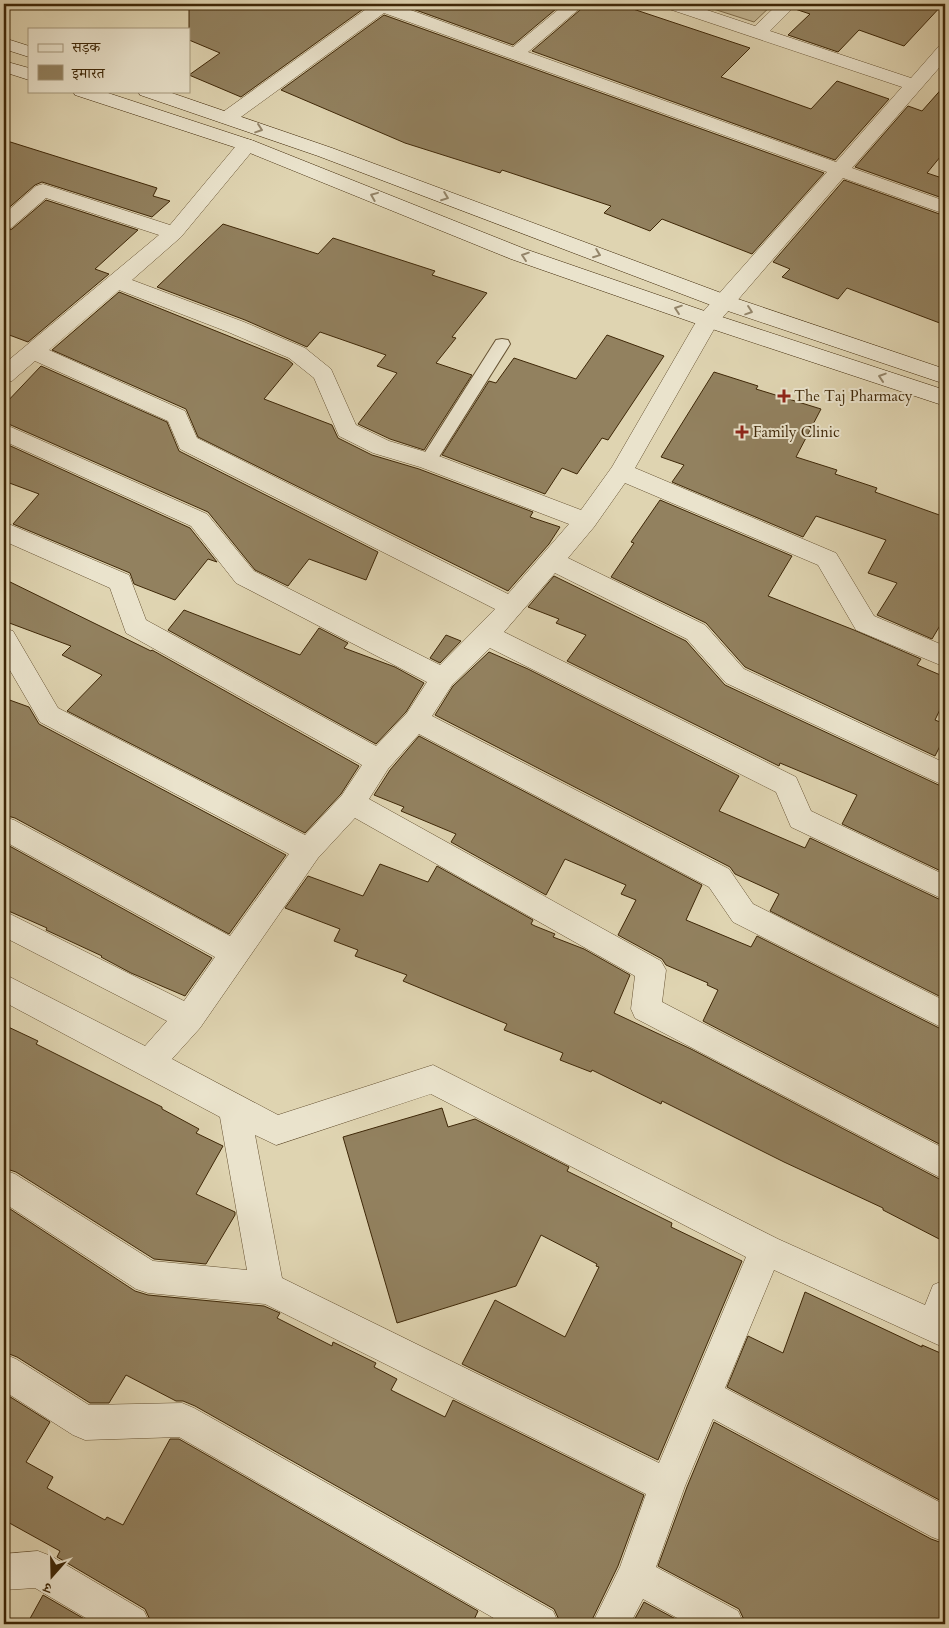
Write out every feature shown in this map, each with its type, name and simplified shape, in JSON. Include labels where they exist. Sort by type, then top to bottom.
[{"type":"street","points":[[515,54],[576,4]]},
{"type":"street","points":[[672,4],[914,85]]},
{"type":"street","points":[[758,33],[788,4]]},
{"type":"street","points":[[227,118],[381,5],[945,208]]},
{"type":"street","points":[[4,43],[28,52]]},
{"type":"street","points":[[149,1063],[190,1018],[308,850],[352,803],[379,761],[416,720],[443,678],[487,635],[586,521],[622,472],[716,311],[945,50]]},
{"type":"street","points":[[4,66],[28,74]]},
{"type":"street","points":[[85,92],[247,145],[518,254],[945,377]]},
{"type":"street","points":[[150,92],[325,152],[716,311],[945,398]]},
{"type":"street","points":[[4,376],[174,233],[247,145]]},
{"type":"street","points":[[4,224],[43,190],[174,233]]},
{"type":"street","points":[[115,281],[236,327],[297,353],[323,374],[347,430],[381,447],[428,461],[586,521]]},
{"type":"street","points":[[32,351],[177,416],[188,443],[511,606]]},
{"type":"street","points":[[4,432],[199,520],[245,577],[443,678]]},
{"type":"street","points":[[622,472],[827,559],[865,623],[945,657]]},
{"type":"street","points":[[4,531],[120,582],[135,626],[379,761]]},
{"type":"street","points":[[551,560],[696,632],[736,676],[945,774]]},
{"type":"street","points":[[487,635],[786,785],[801,819],[945,888]]},
{"type":"street","points":[[4,638],[48,715],[308,850]]},
{"type":"street","points":[[416,720],[719,878],[743,913],[945,1016]]},
{"type":"street","points":[[352,803],[651,970],[646,1010],[945,1165]]},
{"type":"street","points":[[4,828],[234,953]]},
{"type":"street","points":[[4,923],[190,1018]]},
{"type":"street","points":[[4,987],[276,1130],[432,1079],[766,1250],[941,1318]]},
{"type":"street","points":[[234,1108],[268,1288]]},
{"type":"street","points":[[4,1185],[148,1277],[268,1288],[667,1486]]},
{"type":"street","points":[[611,1624],[635,1575],[667,1486],[766,1250]]},
{"type":"street","points":[[4,1372],[85,1423],[182,1420],[540,1624]]},
{"type":"street","points":[[704,1396],[945,1524]]},
{"type":"street","points":[[4,1572],[38,1569],[131,1624]]},
{"type":"street","points":[[635,1575],[725,1624]]},
{"type":"lane","points":[[428,461],[502,344]]},
{"type":"shaded area","points":[[698,4],[773,4],[754,22]]},
{"type":"building","points":[[189,4],[365,4],[366,7],[241,97],[190,75],[220,53],[190,40]]},
{"type":"building","points":[[399,4],[562,4],[513,45]]},
{"type":"building","points":[[587,4],[618,4],[750,48],[721,77],[811,109],[837,81],[889,99],[835,160],[532,51]]},
{"type":"building","points":[[799,4],[943,4],[904,46],[859,30],[838,52],[788,35],[810,14],[795,9]]},
{"type":"building","points":[[384,15],[824,173],[752,254],[662,219],[650,231],[604,213],[611,206],[502,170],[500,173],[405,143],[281,90]]},
{"type":"building","points":[[945,85],[945,151],[927,173],[945,179],[945,199],[855,167],[908,106],[922,111]]},
{"type":"building","points":[[4,140],[157,188],[153,196],[170,201],[152,217],[42,182],[35,185],[4,212]]},
{"type":"building","points":[[844,180],[945,216],[945,325],[847,288],[838,299],[782,277],[790,269],[773,262]]},
{"type":"building","points":[[46,200],[138,230],[95,269],[109,274],[28,342],[4,333],[4,232],[12,229]]},
{"type":"building","points":[[223,224],[318,254],[333,238],[435,271],[432,275],[487,293],[452,337],[456,338],[436,363],[472,375],[424,450],[390,439],[358,424],[397,373],[377,366],[386,355],[320,332],[307,347],[245,320],[157,287]]},
{"type":"building","points":[[119,292],[288,360],[293,364],[264,399],[332,425],[338,438],[372,455],[419,469],[533,512],[530,517],[560,527],[549,544],[508,591],[198,437],[186,409],[52,350]]},
{"type":"building","points":[[607,335],[664,356],[608,440],[602,438],[577,474],[562,468],[545,494],[442,455],[489,381],[496,383],[514,358],[576,379]]},
{"type":"building","points":[[41,366],[167,422],[179,451],[378,552],[366,580],[309,559],[288,586],[255,570],[208,512],[4,422],[4,405]]},
{"type":"building","points":[[714,372],[758,386],[756,389],[821,409],[796,457],[837,470],[835,474],[877,488],[875,492],[945,517],[945,617],[932,639],[877,615],[897,583],[868,573],[886,540],[816,516],[803,537],[672,482],[684,465],[661,457]]},
{"type":"building","points":[[4,443],[190,528],[217,562],[208,559],[175,600],[134,584],[130,573],[13,524],[39,494],[4,481]]},
{"type":"building","points":[[660,500],[792,556],[768,596],[921,659],[917,665],[945,677],[945,699],[935,720],[945,724],[945,736],[935,756],[745,667],[706,623],[611,577],[634,543],[631,542]]},
{"type":"building","points":[[554,576],[686,641],[725,685],[945,788],[945,873],[842,824],[857,795],[780,763],[779,766],[567,661],[586,635],[556,623],[559,619],[528,607]]},
{"type":"building","points":[[4,579],[152,650],[359,766],[341,794],[305,833],[67,711],[102,675],[62,655],[71,646],[4,621]]},
{"type":"building","points":[[184,610],[300,655],[319,628],[348,643],[344,648],[395,667],[424,683],[406,712],[376,744],[168,630]]},
{"type":"building","points":[[446,635],[461,641],[440,663],[430,658]]},
{"type":"building","points":[[489,652],[528,669],[739,776],[719,811],[805,848],[810,838],[945,902],[945,999],[770,911],[779,894],[735,874],[730,867],[435,715],[453,686]]},
{"type":"building","points":[[4,698],[29,707],[39,724],[286,855],[229,934],[15,818],[4,815]]},
{"type":"building","points":[[419,736],[702,885],[686,920],[751,947],[757,936],[945,1031],[945,1147],[703,1021],[718,990],[707,985],[708,983],[666,965],[662,959],[618,935],[636,900],[621,894],[626,885],[565,859],[546,895],[451,842],[456,834],[401,811],[404,807],[374,795],[390,770]]},
{"type":"building","points":[[4,843],[212,958],[185,996],[131,973],[102,956],[46,930],[47,928],[4,909]]},
{"type":"building","points":[[380,864],[428,882],[437,866],[533,920],[531,924],[555,934],[553,937],[584,949],[630,975],[614,1013],[691,1049],[945,1182],[945,1242],[883,1210],[883,1208],[784,1162],[662,1101],[661,1104],[592,1070],[591,1072],[560,1060],[563,1053],[504,1030],[507,1024],[403,981],[407,975],[355,956],[358,950],[334,941],[340,929],[285,908],[308,876],[363,896]]},
{"type":"building","points":[[4,1025],[38,1041],[36,1044],[162,1107],[162,1109],[199,1129],[196,1133],[223,1146],[196,1194],[235,1212],[235,1215],[206,1264],[154,1259],[16,1172],[4,1168]]},
{"type":"building","points":[[442,1108],[448,1127],[475,1119],[569,1167],[567,1171],[672,1223],[671,1227],[742,1261],[658,1460],[462,1364],[495,1300],[565,1337],[599,1267],[596,1266],[597,1264],[541,1235],[516,1286],[397,1323],[343,1137]]},
{"type":"building","points":[[4,1205],[135,1291],[148,1295],[264,1306],[280,1313],[277,1318],[332,1346],[333,1342],[376,1363],[374,1367],[397,1379],[391,1390],[445,1417],[453,1400],[644,1495],[618,1566],[590,1624],[561,1624],[554,1609],[195,1406],[183,1401],[176,1401],[126,1375],[109,1403],[90,1403],[17,1357],[4,1352]]},
{"type":"building","points":[[805,1292],[922,1347],[922,1345],[945,1355],[945,1503],[727,1387],[748,1336],[783,1353]]},
{"type":"building","points":[[4,1393],[50,1422],[26,1462],[53,1477],[47,1488],[105,1520],[107,1517],[123,1525],[170,1439],[179,1439],[478,1611],[472,1624],[152,1624],[145,1609],[57,1557],[60,1551],[4,1520]]},
{"type":"building","points":[[714,1422],[931,1539],[945,1544],[945,1624],[746,1624],[739,1609],[658,1566],[687,1487]]},
{"type":"building","points":[[43,1595],[93,1624],[27,1624]]},
{"type":"building","points":[[644,1602],[685,1624],[632,1624]]},
{"type":"place","name":"The Taj Pharmacy","points":[[784,396]]},
{"type":"place","name":"Family Clinic","points":[[742,432]]}]
